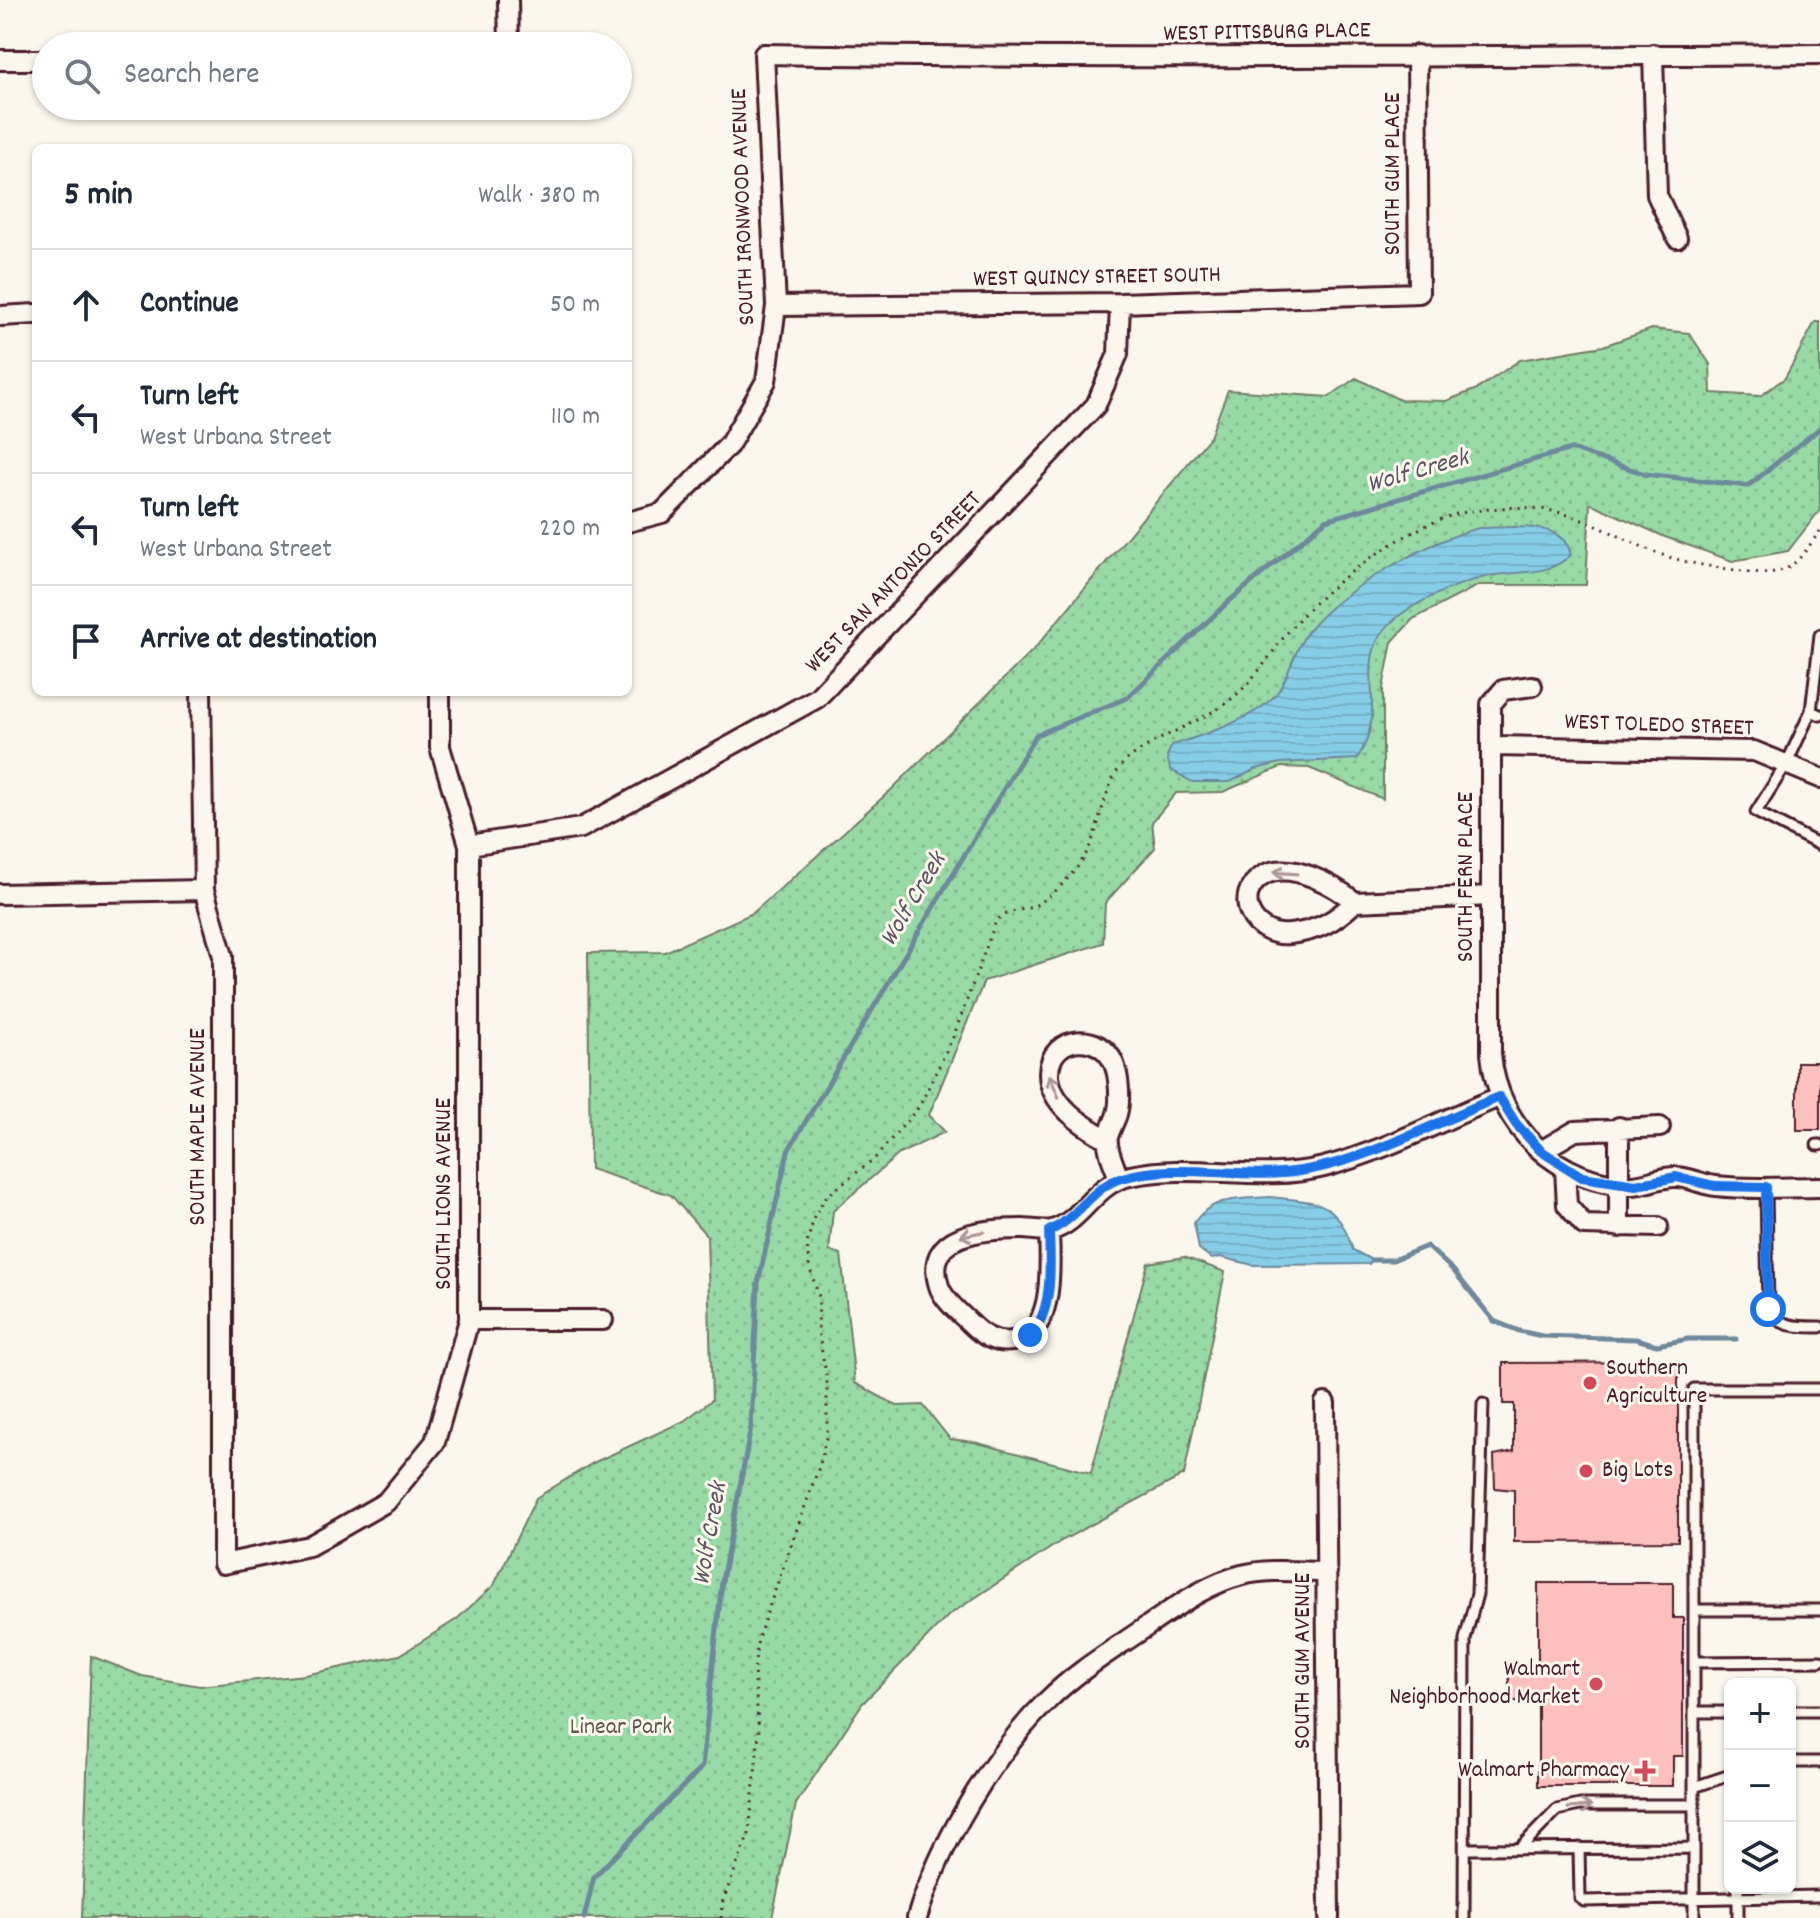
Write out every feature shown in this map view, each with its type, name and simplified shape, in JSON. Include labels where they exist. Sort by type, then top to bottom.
[{"type":"street","points":[[508,0],[509,32]]},
{"type":"street","name":"WEST PITTSBURG PLACE","points":[[764,54],[1210,60],[1417,55],[1820,54]]},
{"type":"street","name":"SOUTH IRONWOOD AVENUE","points":[[632,521],[662,513],[729,445],[766,381],[776,306],[764,54]]},
{"type":"street","points":[[1653,54],[1657,195],[1677,238]]},
{"type":"street","name":"SOUTH GUM PLACE","points":[[1417,55],[1419,293]]},
{"type":"street","points":[[0,60],[32,60]]},
{"type":"street","name":"WEST QUINCY STREET SOUTH","points":[[776,306],[1120,303],[1419,293]]},
{"type":"street","name":"WEST SAN ANTONIO STREET","points":[[469,845],[581,828],[817,698],[1096,405],[1118,354],[1120,303]]},
{"type":"street","points":[[0,316],[32,314]]},
{"type":"street","name":"SOUTH FERN PLACE","points":[[1499,1097],[1491,1054],[1491,704],[1495,695],[1511,688],[1532,686]]},
{"type":"street","name":"SOUTH MAPLE AVENUE","points":[[201,696],[204,890],[223,956],[223,1564]]},
{"type":"street","name":"SOUTH LIONS AVENUE","points":[[223,1564],[309,1546],[386,1502],[435,1442],[469,1320],[469,845],[440,747],[440,696]]},
{"type":"street","name":"WEST TOLEDO STREET","points":[[1492,746],[1754,751],[1820,778]]},
{"type":"street","points":[[1355,902],[1334,923],[1278,935],[1256,925],[1249,909],[1253,887],[1273,872],[1305,875],[1337,887],[1355,902],[1491,896]]},
{"type":"street","points":[[0,894],[204,890]]},
{"type":"street","points":[[1107,1139],[1077,1122],[1050,1082],[1050,1065],[1058,1049],[1072,1041],[1096,1044],[1113,1063],[1119,1110],[1107,1139],[1119,1178]]},
{"type":"street","points":[[1049,1231],[1045,1306],[1039,1324],[1030,1335],[1009,1342],[989,1339],[978,1332],[942,1293],[937,1275],[941,1255],[957,1238],[1022,1229],[1049,1231],[1067,1221],[1094,1194],[1119,1178],[1155,1173],[1306,1171],[1341,1161],[1499,1097],[1516,1124],[1541,1151],[1582,1177],[1636,1185],[1676,1177],[1715,1186],[1820,1187]]},
{"type":"street","points":[[1619,1127],[1619,1227]]},
{"type":"street","points":[[1541,1151],[1575,1131],[1660,1127]]},
{"type":"street","points":[[1565,1169],[1565,1197],[1576,1220],[1594,1227],[1658,1227]]},
{"type":"street","points":[[469,1320],[603,1320]]},
{"type":"street","name":"SOUTH GUM AVENUE","points":[[1325,1403],[1329,1918]]},
{"type":"street","points":[[917,1918],[934,1876],[987,1775],[1017,1734],[1049,1699],[1089,1666],[1210,1586],[1244,1574],[1327,1572]]},
{"type":"lane","points":[[1820,635],[1816,713],[1756,812],[1820,845]]},
{"type":"lane","points":[[1766,1187],[1768,1309],[1773,1318],[1785,1325],[1820,1327]]},
{"type":"lane","points":[[1694,1918],[1694,1389],[1820,1389]]},
{"type":"lane","points":[[1464,1918],[1465,1639],[1477,1594],[1483,1404]]},
{"type":"lane","points":[[1694,1610],[1820,1610]]},
{"type":"lane","points":[[1694,1662],[1820,1661]]},
{"type":"lane","points":[[1796,1711],[1820,1711]]},
{"type":"lane","points":[[1694,1712],[1724,1712]]},
{"type":"lane","points":[[1796,1762],[1820,1762]]},
{"type":"lane","points":[[1694,1787],[1724,1777]]},
{"type":"lane","points":[[1519,1849],[1557,1810],[1580,1805],[1694,1805]]},
{"type":"lane","points":[[1579,1848],[1580,1898],[1584,1901],[1738,1900],[1776,1894]]},
{"type":"lane","points":[[1465,1849],[1694,1848]]},
{"type":"lane","points":[[1738,1894],[1738,1918]]},
{"type":"lane","points":[[1795,1894],[1820,1896]]},
{"type":"green space","name":"Linear Park","points":[[1815,322],[1820,322],[1820,510],[1788,551],[1732,561],[1665,537],[1590,503],[1586,585],[1479,585],[1413,619],[1392,642],[1383,688],[1383,799],[1309,768],[1281,767],[1223,792],[1176,793],[1152,822],[1155,848],[1105,903],[1103,943],[984,981],[929,1115],[945,1132],[899,1154],[833,1211],[829,1251],[841,1254],[855,1383],[897,1406],[923,1405],[950,1439],[974,1442],[1091,1473],[1148,1263],[1184,1257],[1225,1272],[1184,1475],[1061,1541],[949,1615],[862,1704],[796,1804],[772,1918],[82,1918],[91,1656],[142,1676],[200,1686],[305,1675],[400,1655],[457,1619],[494,1585],[536,1498],[593,1463],[684,1421],[712,1400],[707,1236],[671,1195],[590,1169],[588,953],[665,952],[753,913],[891,790],[1036,647],[1210,437],[1228,390],[1329,397],[1356,378],[1400,400],[1446,401],[1477,389],[1520,360],[1603,346],[1652,329],[1689,333],[1710,364],[1711,393],[1760,396],[1785,378]]},
{"type":"water","points":[[1479,528],[1546,530],[1566,543],[1571,555],[1545,569],[1466,582],[1432,596],[1389,625],[1374,650],[1371,664],[1371,725],[1357,759],[1280,763],[1256,769],[1230,782],[1192,782],[1170,769],[1167,756],[1172,745],[1230,724],[1271,700],[1283,683],[1304,637],[1343,598],[1411,555]]},
{"type":"water","points":[[1270,1197],[1324,1206],[1340,1221],[1353,1250],[1372,1260],[1369,1264],[1253,1265],[1220,1257],[1212,1259],[1199,1249],[1194,1223],[1209,1208],[1237,1199]]},
{"type":"building","points":[[1797,1062],[1820,1062],[1820,1130],[1797,1130]]},
{"type":"building","name":"Big Lots","points":[[1678,1362],[1678,1541],[1514,1542],[1514,1490],[1495,1488],[1494,1455],[1514,1451],[1514,1404],[1503,1404],[1503,1363]]},
{"type":"building","name":"Walmart Neighborhood Market","points":[[1538,1583],[1673,1583],[1673,1618],[1683,1618],[1683,1756],[1673,1756],[1673,1786],[1538,1786],[1538,1701],[1509,1701],[1509,1667],[1538,1667]]},
{"type":"waterway","name":"Wolf Creek","points":[[584,1918],[594,1877],[702,1767],[722,1581],[751,1427],[758,1283],[788,1151],[1036,735],[1127,698],[1227,603],[1326,520],[1571,449],[1645,474],[1748,486],[1820,428]]},
{"type":"waterway","points":[[1372,1260],[1393,1260],[1427,1246],[1453,1270],[1494,1321],[1542,1336],[1636,1339],[1657,1345],[1688,1339],[1736,1339]]},
{"type":"place","name":"Southern Agriculture","points":[[1590,1383]]},
{"type":"place","name":"Big Lots","points":[[1586,1471]]},
{"type":"place","name":"Walmart Neighborhood Market","points":[[1596,1684]]},
{"type":"place","name":"Walmart Pharmacy","points":[[1645,1771]]},
{"type":"route","points":[[1030,1335],[1039,1324],[1045,1306],[1049,1231],[1067,1221],[1107,1184],[1119,1178],[1155,1173],[1271,1174],[1306,1171],[1341,1161],[1499,1097],[1516,1124],[1541,1151],[1582,1177],[1636,1185],[1676,1177],[1715,1186],[1766,1187],[1768,1309]]}]
